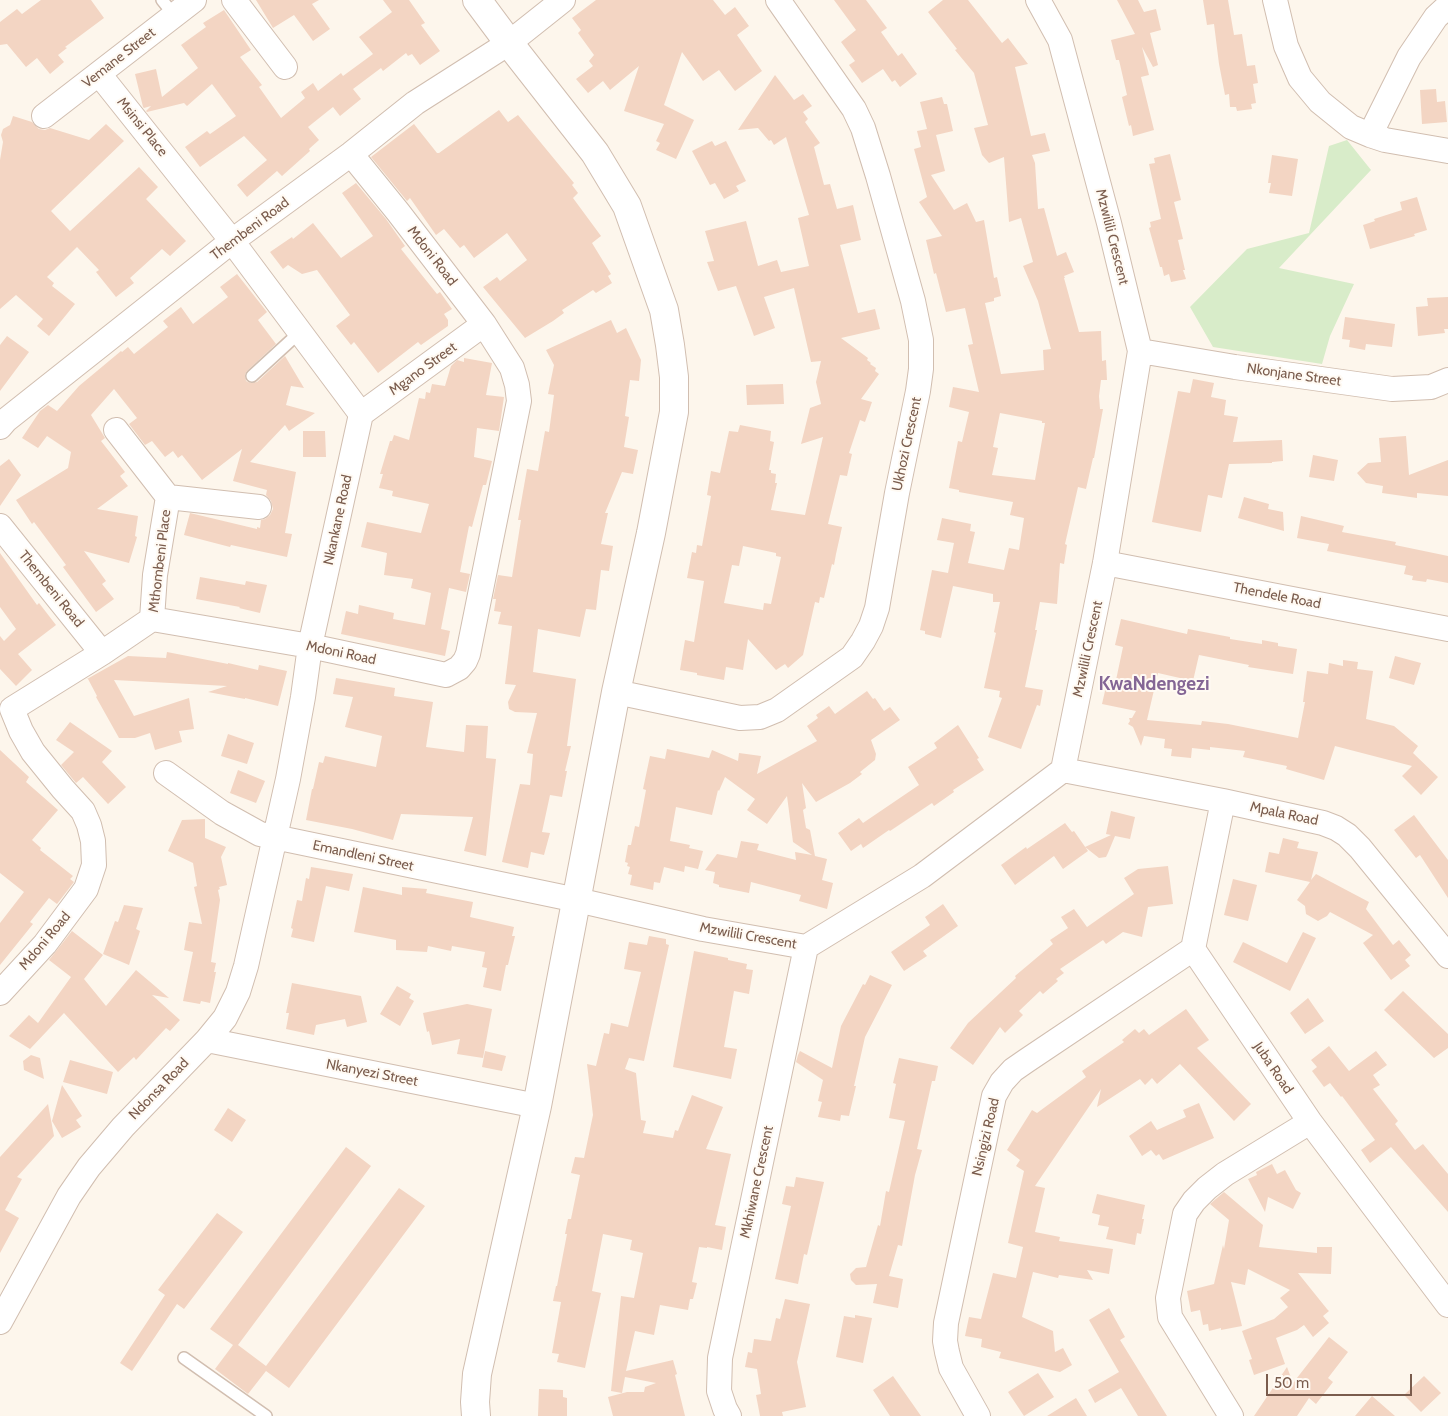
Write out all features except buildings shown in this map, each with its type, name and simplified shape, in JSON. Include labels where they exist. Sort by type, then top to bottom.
[{"type":"street","name":"Vemane Street","points":[[44,116],[99,74],[168,8],[194,0]]},
{"type":"street","points":[[234,0],[285,67]]},
{"type":"street","points":[[476,1416],[475,1402],[478,1374],[537,1106],[616,692],[651,533],[674,412],[674,377],[664,310],[627,206],[595,153],[508,43],[477,0]]},
{"type":"street","points":[[508,43],[563,0]]},
{"type":"street","name":"Ukhozi Crescent","points":[[616,692],[740,718],[760,717],[777,710],[852,657],[871,626],[877,608],[896,493],[918,391],[921,368],[921,340],[912,301],[863,128],[854,109],[778,0]]},
{"type":"street","name":"Mzwilili Crescent","points":[[576,900],[703,928],[806,947],[922,876],[1063,770],[1105,563],[1140,351],[1109,223],[1060,40],[1038,0]]},
{"type":"street","points":[[1275,0],[1286,46],[1300,78],[1320,102],[1351,127],[1370,135],[1385,140],[1448,151]]},
{"type":"street","points":[[1370,135],[1409,57],[1436,17],[1448,6]]},
{"type":"street","name":"Thembeni Road","points":[[0,427],[6,420],[232,240],[351,154],[415,103],[508,43]]},
{"type":"street","name":"Msinsi Place","points":[[99,74],[232,240]]},
{"type":"street","name":"Mdoni Road","points":[[0,993],[45,944],[86,889],[94,865],[93,841],[83,811],[62,789],[33,752],[21,731],[6,712],[102,653],[152,619],[310,646],[446,676],[454,673],[465,661],[468,654],[519,401],[517,385],[512,368],[484,324],[351,154]]},
{"type":"street","points":[[232,240],[361,414]]},
{"type":"street","name":"Mgano Street","points":[[361,414],[484,324]]},
{"type":"street","name":"Nkonjane Street","points":[[1140,351],[1392,389],[1431,387],[1448,380]]},
{"type":"street","name":"Nkankane Road","points":[[274,838],[296,737],[310,646],[361,414]]},
{"type":"street","name":"Mthombeni Place","points":[[116,430],[168,497],[155,575],[152,619]]},
{"type":"street","points":[[168,497],[260,507]]},
{"type":"street","name":"Thembeni Road","points":[[0,526],[102,653]]},
{"type":"street","name":"Thendele Road","points":[[1105,563],[1448,629]]},
{"type":"street","name":"Mpala Road","points":[[1063,770],[1324,822],[1348,835],[1448,956]]},
{"type":"street","name":"Emandleni Street","points":[[166,774],[222,813],[260,834],[576,900]]},
{"type":"street","points":[[1193,949],[1223,801]]},
{"type":"street","name":"Ndonsa Road","points":[[0,1322],[69,1196],[89,1167],[123,1127],[207,1040],[225,1018],[238,992],[246,966],[274,838]]},
{"type":"street","name":"Mkhiwane Crescent","points":[[729,1416],[719,1391],[720,1358],[806,947]]},
{"type":"street","name":"Juba Road","points":[[1193,949],[1310,1122],[1448,1304]]},
{"type":"street","name":"Nsingizi Road","points":[[978,1416],[951,1368],[945,1341],[946,1323],[994,1096],[1002,1082],[1013,1070],[1193,949]]},
{"type":"street","name":"Nkanyezi Street","points":[[207,1040],[537,1106]]},
{"type":"street","points":[[1231,1416],[1170,1317],[1168,1298],[1185,1214],[1194,1201],[1207,1188],[1225,1174],[1310,1122]]},
{"type":"lane","points":[[252,376],[300,332]]},
{"type":"lane","points":[[184,1358],[266,1416]]},
{"type":"green space","points":[[1347,140],[1371,170],[1279,268],[1354,284],[1330,336],[1322,364],[1213,347],[1190,307],[1247,249],[1309,233],[1329,146]]},
{"type":"district","name":"KwaNdengezi","points":[[1154,684]]}]
